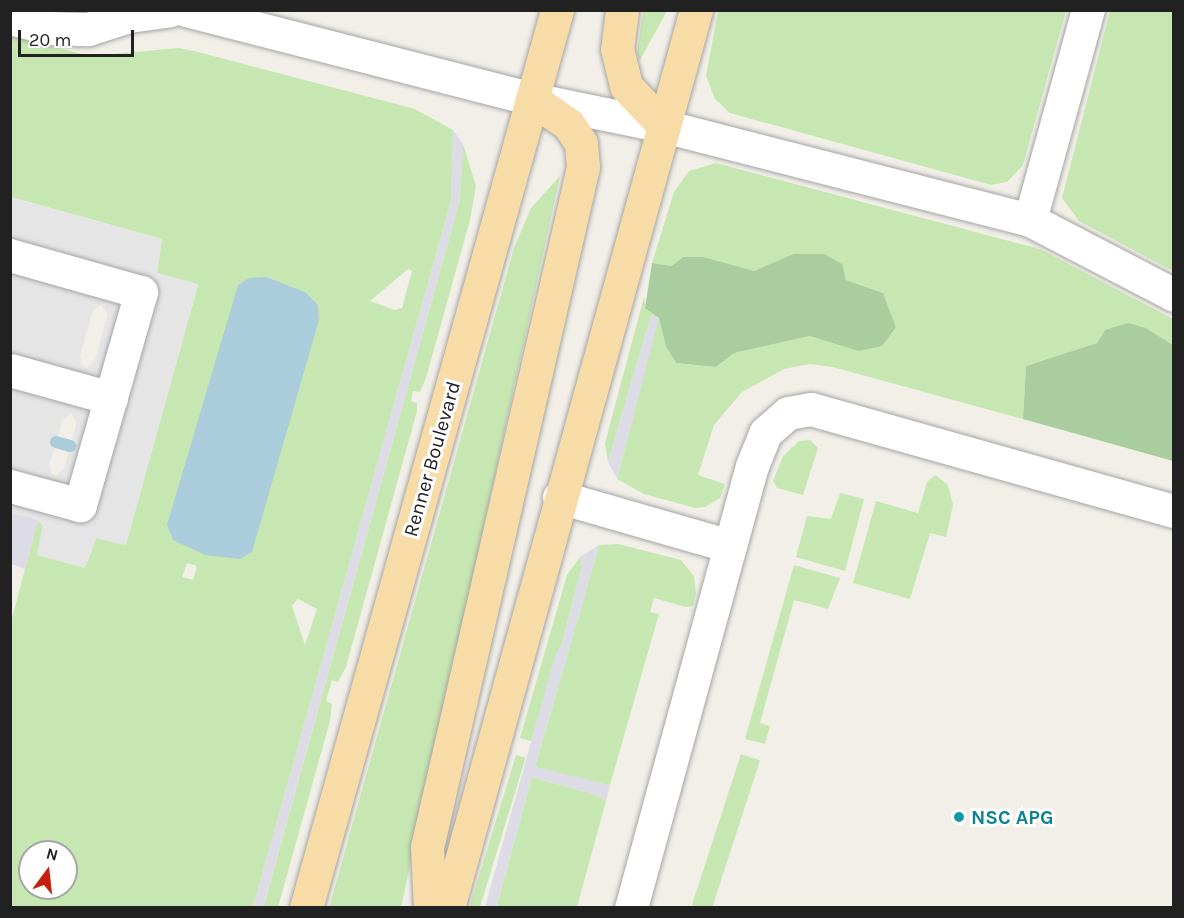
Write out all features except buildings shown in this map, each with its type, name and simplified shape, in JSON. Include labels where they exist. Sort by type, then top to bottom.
[{"type":"main road","name":"Renner Boulevard","points":[[306,908],[557,10]]},
{"type":"main road","points":[[622,10],[616,49],[626,86],[664,126]]},
{"type":"main road","points":[[448,908],[696,10]]},
{"type":"main road","points":[[430,908],[427,847],[583,166],[581,143],[568,124],[532,99]]},
{"type":"lane","points":[[10,18],[50,28],[88,29],[129,16],[171,10]]},
{"type":"lane","points":[[186,10],[532,99],[664,126],[1030,220],[1173,295]]},
{"type":"lane","points":[[1030,220],[1088,10]]},
{"type":"lane","points":[[10,255],[141,292],[80,505],[10,486]]},
{"type":"lane","points":[[10,370],[111,398]]},
{"type":"lane","points":[[631,908],[730,546],[765,433],[788,413],[811,410],[1173,512]]},
{"type":"lane","points":[[560,498],[730,546]]},
{"type":"green space","points":[[643,10],[667,11],[640,60],[637,55]]},
{"type":"green space","points":[[718,10],[1066,11],[1023,165],[1007,182],[991,185],[730,113],[715,99],[706,76]]},
{"type":"green space","points":[[1110,11],[1173,11],[1173,271],[1079,221],[1062,198]]},
{"type":"green space","points":[[10,36],[90,56],[179,48],[198,52],[415,109],[453,130],[451,201],[253,907],[11,907],[11,622],[38,520],[44,527],[38,555],[85,568],[96,538],[126,544],[198,285],[157,273],[162,239],[11,197]],"holes":[[[408,269],[412,271],[402,308],[394,310],[370,301]],[[187,563],[197,566],[193,580],[182,577]],[[298,599],[317,609],[305,645],[292,606]]]},
{"type":"green space","points":[[463,144],[476,186],[470,220],[426,378],[420,392],[413,391],[411,401],[417,403],[417,411],[346,667],[338,682],[332,680],[326,701],[332,704],[330,721],[278,907],[263,908],[460,199]]},
{"type":"green space","points":[[716,163],[1040,249],[1173,319],[1173,345],[1146,328],[1105,330],[1097,343],[1026,366],[1023,419],[833,367],[810,364],[784,369],[742,392],[714,425],[698,475],[725,484],[720,498],[705,507],[695,508],[644,494],[617,479],[658,318],[651,316],[608,462],[605,443],[644,297],[646,308],[659,318],[666,347],[676,363],[716,367],[734,353],[810,336],[858,351],[896,327],[883,293],[846,280],[841,264],[772,264],[754,271],[683,257],[671,266],[652,263],[674,192],[689,171]]},
{"type":"green space","points":[[560,176],[401,907],[329,908],[514,248],[531,208]]},
{"type":"green space","points":[[794,254],[824,254],[842,264],[846,280],[883,293],[896,327],[882,346],[858,351],[810,336],[734,353],[716,367],[676,363],[666,347],[659,318],[645,308],[652,263],[671,266],[683,257],[703,257],[754,271]]},
{"type":"green space","points":[[1128,323],[1146,328],[1173,345],[1173,461],[1023,419],[1026,366],[1097,343],[1105,330]]},
{"type":"green space","points":[[810,440],[818,448],[803,495],[777,488],[773,481],[783,456],[799,441]]},
{"type":"green space","points":[[935,475],[948,485],[953,505],[946,537],[930,533],[910,599],[853,583],[876,501],[918,513],[927,482]]},
{"type":"green space","points":[[840,493],[864,499],[845,571],[796,557],[807,516],[831,519]]},
{"type":"green space","points":[[618,544],[681,560],[694,576],[696,594],[693,606],[686,607],[654,598],[650,612],[659,614],[610,785],[600,785],[535,767],[599,545]]},
{"type":"green space","points":[[580,557],[582,566],[562,644],[531,741],[520,738],[567,575]]},
{"type":"green space","points":[[794,565],[840,578],[828,609],[794,600],[760,723],[770,726],[765,744],[745,739]]},
{"type":"green space","points":[[741,754],[760,760],[712,908],[692,905]]},
{"type":"green space","points":[[516,755],[526,758],[480,908],[470,907]]},
{"type":"green space","points":[[532,777],[597,795],[606,801],[577,907],[496,908]]},
{"type":"shaded area","points":[[453,130],[463,144],[460,199],[263,907],[253,907],[451,201]]},
{"type":"shaded area","points":[[10,197],[162,239],[157,273],[198,284],[126,545],[96,538],[85,568],[37,555],[43,524],[11,512]],"holes":[[[101,305],[108,314],[95,360],[87,368],[81,365],[80,356],[93,310]],[[71,413],[77,422],[64,469],[56,476],[51,473],[49,465],[63,419]]]},
{"type":"shaded area","points":[[651,316],[659,318],[617,479],[608,462]]},
{"type":"shaded area","points":[[12,513],[38,520],[25,569],[11,564]]},
{"type":"shaded area","points":[[599,545],[535,767],[610,785],[606,801],[597,795],[532,777],[496,907],[485,907],[555,656],[562,644],[582,566],[580,557]]},
{"type":"water","points":[[266,277],[305,292],[318,305],[319,320],[252,552],[240,559],[205,555],[173,540],[167,525],[238,285],[249,278]]},
{"type":"waterway","points":[[56,442],[70,446]]},
{"type":"place","name":"NSC APG","points":[[959,817]]}]
